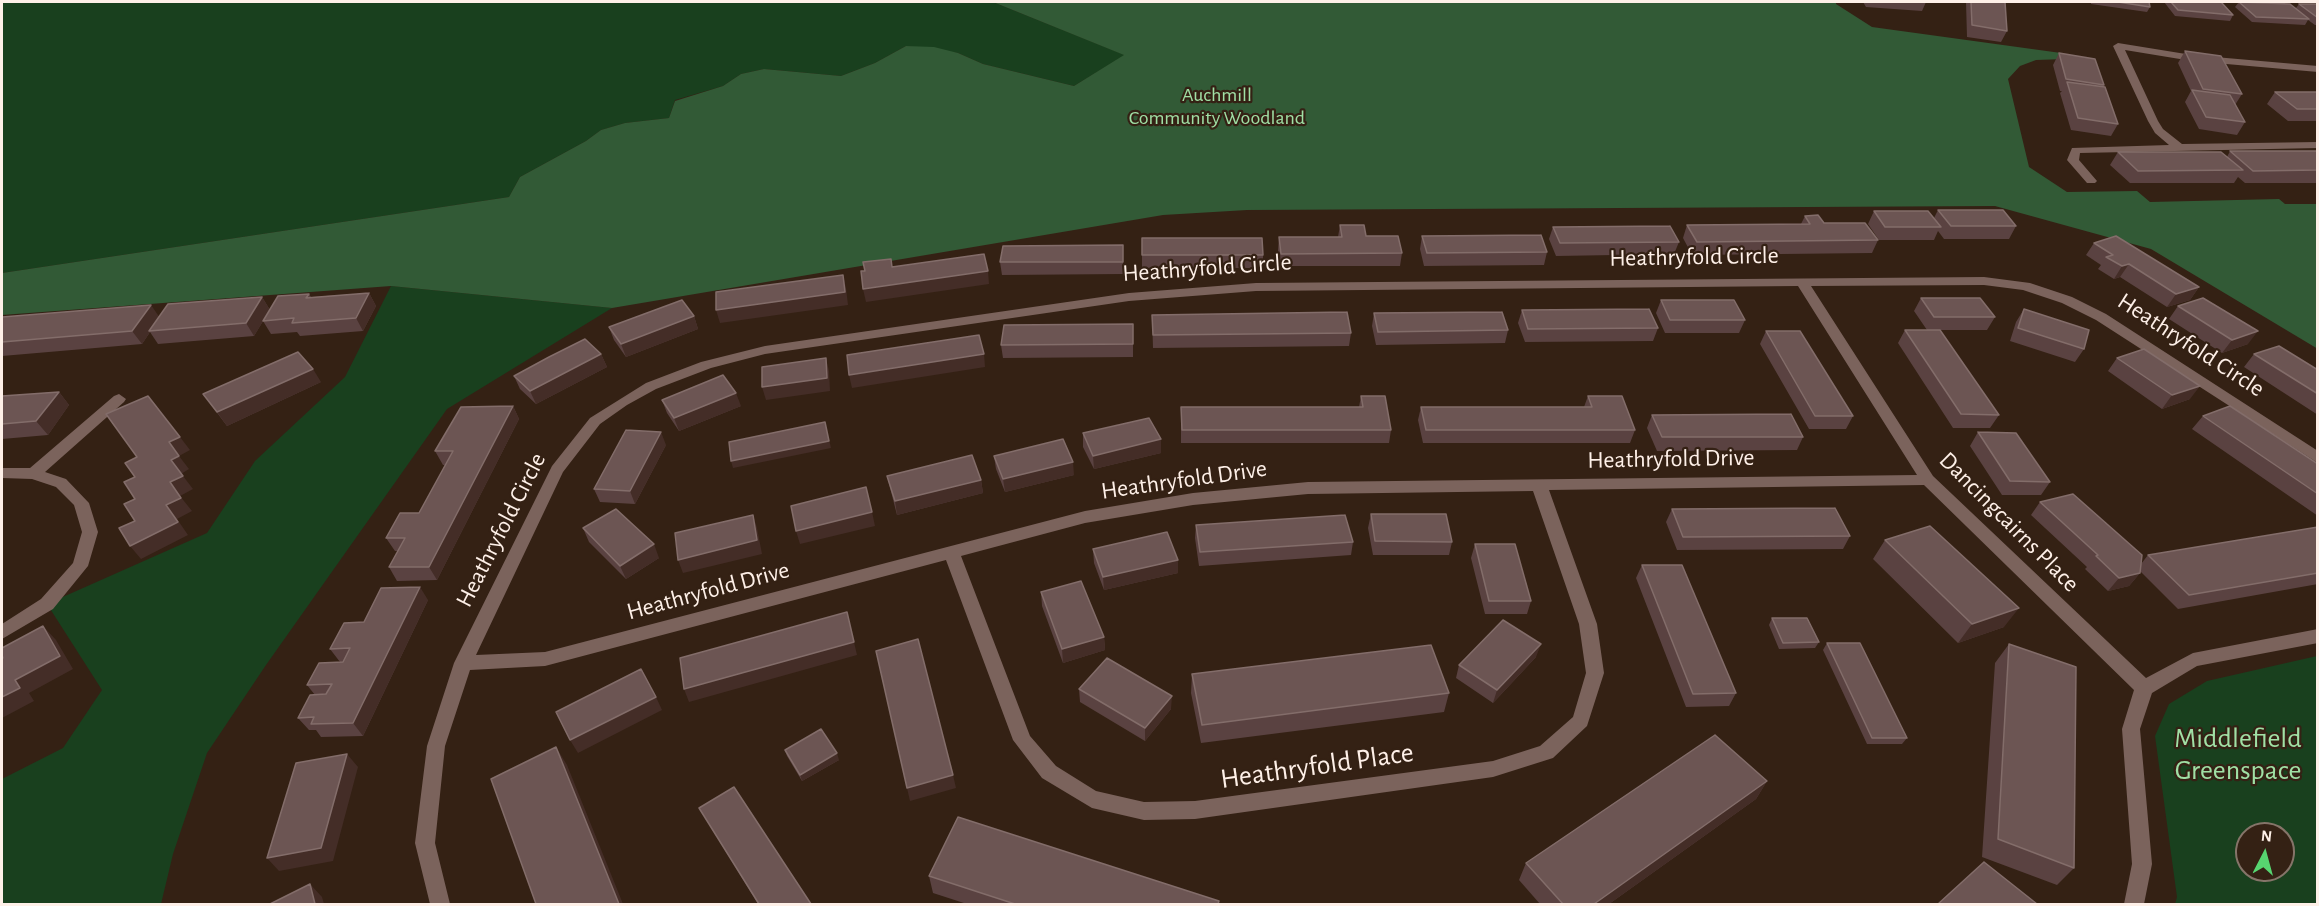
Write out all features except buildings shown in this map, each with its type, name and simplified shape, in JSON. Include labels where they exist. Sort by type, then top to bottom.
[{"type":"street","points":[[2178,147],[2159,131],[2152,121],[2118,46],[2192,58],[2318,69]]},
{"type":"street","points":[[2091,181],[2073,160],[2076,150],[2318,146]]},
{"type":"street","name":"Heathryfold Circle","points":[[440,904],[425,843],[436,746],[463,663],[556,470],[595,421],[651,386],[706,365],[776,348],[1129,297],[1256,287],[1984,281],[2025,286],[2067,300],[2101,316],[2318,458]]},
{"type":"street","name":"Dancingcairns Place","points":[[1802,282],[1928,480],[2144,688]]},
{"type":"street","points":[[33,474],[119,399]]},
{"type":"street","points":[[2,472],[33,474],[61,483],[81,503],[90,532],[81,566],[47,604],[2,632]]},
{"type":"street","name":"Heathryfold Drive","points":[[463,663],[545,659],[1085,517],[1193,499],[1308,489],[1928,480]]},
{"type":"street","name":"Heathryfold Place","points":[[952,553],[1022,740],[1049,772],[1092,799],[1144,811],[1195,810],[1493,769],[1546,752],[1581,721],[1595,673],[1588,624],[1539,484]]},
{"type":"street","points":[[2134,904],[2142,864],[2131,729],[2144,688],[2193,660],[2318,636]]},
{"type":"green space","points":[[2,2],[993,2],[1125,55],[1074,86],[983,64],[958,53],[906,46],[875,63],[841,76],[764,69],[741,74],[723,86],[675,100],[669,118],[625,123],[601,130],[586,141],[520,177],[509,197],[2,273]]},
{"type":"green space","name":"Auchmill Community Woodland","points":[[993,2],[1836,2],[1872,27],[2061,53],[2065,59],[2036,60],[2020,66],[2008,79],[2029,167],[2067,192],[2137,191],[2150,202],[2279,199],[2285,204],[2317,204],[2318,349],[2151,249],[1995,206],[1247,210],[1163,215],[612,308],[391,286],[2,315],[2,273],[509,197],[520,177],[586,141],[601,130],[625,123],[669,118],[675,101],[723,86],[741,74],[764,69],[841,76],[875,63],[906,46],[934,47],[958,53],[983,64],[1074,86],[1124,55]]},
{"type":"green space","points":[[391,286],[612,308],[447,409],[266,665],[207,753],[173,854],[161,904],[2,904],[2,779],[63,748],[102,690],[47,604],[207,533],[255,461],[345,377]]},
{"type":"green space","name":"Middlefield Greenspace","points":[[2317,656],[2317,904],[2175,904],[2177,897],[2155,736],[2169,704],[2207,681]]}]
